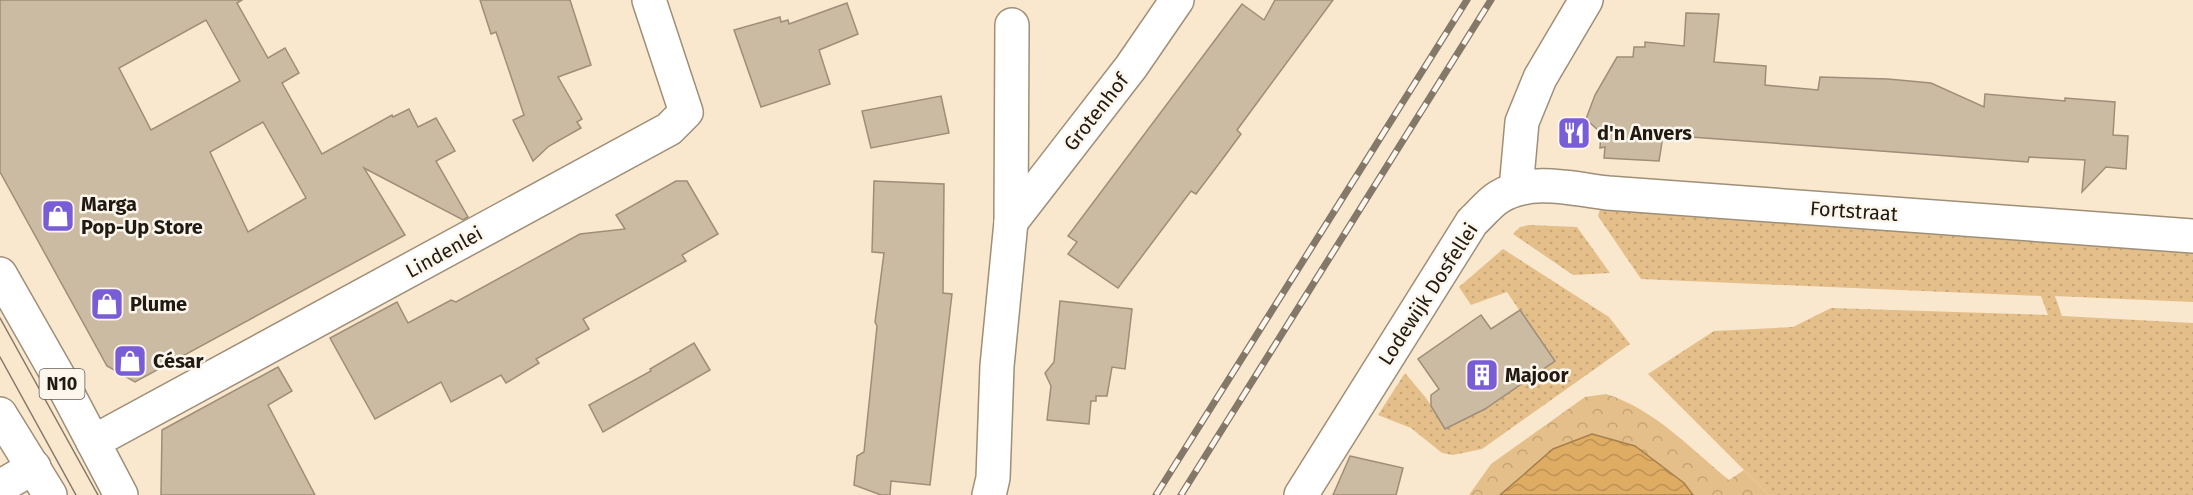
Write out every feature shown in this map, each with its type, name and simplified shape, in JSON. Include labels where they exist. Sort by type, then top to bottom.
[{"type":"street","name":"Lindenlei","points":[[93,442],[669,129],[686,112],[649,0]]},
{"type":"street","name":"Grotenhof","points":[[1011,222],[1131,67],[1177,0]]},
{"type":"street","points":[[1516,189],[1522,122],[1540,78],[1586,0]]},
{"type":"street","points":[[989,495],[993,478],[997,366],[1011,222],[1012,25]]},
{"type":"street","name":"Fortstraat","points":[[1516,189],[1535,185],[1608,193],[2193,236]]},
{"type":"street","name":"Lodewijk Dosfellei","points":[[1301,495],[1472,222],[1498,198],[1516,189]]},
{"type":"street","name":"N10","points":[[0,274],[121,495]]},
{"type":"street","points":[[0,414],[50,495]]},
{"type":"street","points":[[0,487],[34,467]]},
{"type":"green space","points":[[1601,206],[2193,253],[2193,302],[2055,296],[2062,316],[2193,323],[2193,495],[1769,495],[1648,374],[1714,331],[1793,327],[1831,308],[2048,315],[2041,296],[1641,279],[1598,216]]},
{"type":"green space","points":[[1529,225],[1577,227],[1610,273],[1573,275],[1513,234],[1520,227]]},
{"type":"green space","points":[[1503,249],[1609,317],[1630,344],[1482,449],[1453,455],[1442,453],[1411,428],[1378,415],[1405,373],[1426,398],[1446,428],[1485,409],[1554,361],[1507,292],[1471,305],[1459,287]]},
{"type":"green space","points":[[1606,394],[1656,419],[1729,480],[1744,470],[1769,495],[1693,495],[1684,483],[1524,473],[1500,495],[1469,495],[1491,464],[1585,397]]},
{"type":"water","points":[[1592,434],[1635,446],[1684,483],[1693,495],[1500,495],[1553,449]]},
{"type":"building","points":[[0,0],[242,0],[237,3],[268,58],[285,48],[299,73],[282,83],[322,154],[392,115],[393,117],[409,109],[418,127],[436,118],[455,151],[436,161],[468,217],[463,220],[364,168],[405,235],[135,382],[107,366],[0,172]],"holes":[[[206,20],[240,81],[151,130],[119,68]],[[263,122],[306,198],[248,232],[210,152]]]},
{"type":"building","points":[[480,0],[570,0],[591,65],[558,77],[582,119],[577,122],[581,128],[549,146],[533,161],[513,120],[524,115],[496,32],[491,34]]},
{"type":"building","points":[[1275,0],[1333,0],[1237,130],[1241,134],[1218,165],[1196,194],[1191,191],[1118,288],[1068,254],[1077,242],[1068,236],[1242,4],[1264,20]]},
{"type":"building","points":[[847,3],[858,34],[819,50],[830,84],[761,107],[734,30],[780,17],[781,22],[788,20],[789,24]]},
{"type":"building","points":[[1686,13],[1719,14],[1714,62],[1766,66],[1765,85],[1818,90],[1820,77],[1888,79],[1931,83],[1984,107],[1985,94],[2065,101],[2065,98],[2115,102],[2113,135],[2128,136],[2126,169],[2106,167],[2082,192],[2085,160],[2029,157],[2028,162],[1677,136],[1664,130],[1659,161],[1604,158],[1605,147],[1600,148],[1601,133],[1586,119],[1595,95],[1617,57],[1633,57],[1634,47],[1645,47],[1645,42],[1684,46]]},
{"type":"building","points":[[941,96],[949,133],[871,148],[862,111]]},
{"type":"building","points":[[676,181],[687,181],[718,234],[682,255],[686,261],[583,319],[589,329],[536,359],[539,363],[506,383],[501,375],[451,402],[441,382],[375,419],[330,338],[397,302],[408,323],[451,300],[456,302],[580,234],[625,229],[616,215]]},
{"type":"building","points":[[874,181],[944,184],[943,293],[952,294],[930,485],[891,481],[890,495],[881,495],[854,485],[857,456],[864,452],[877,326],[875,322],[884,253],[872,252]]},
{"type":"building","points":[[1060,301],[1132,309],[1125,369],[1112,367],[1107,396],[1096,396],[1096,401],[1091,401],[1089,424],[1047,420],[1051,386],[1045,373],[1054,362]]},
{"type":"building","name":"Majoor","points":[[1520,310],[1555,361],[1485,409],[1445,429],[1431,406],[1431,395],[1439,389],[1418,359],[1481,315],[1491,329]]},
{"type":"building","points":[[694,343],[710,370],[603,432],[589,405],[651,371],[650,369]]},
{"type":"building","points":[[278,367],[292,391],[268,405],[315,495],[161,495],[162,430]]},
{"type":"building","points":[[1350,456],[1403,468],[1396,495],[1333,495]]},
{"type":"tram line","points":[[0,318],[98,495]]},
{"type":"tram line","points":[[0,357],[76,495]]},
{"type":"railway","points":[[1156,495],[1467,0]]},
{"type":"railway","points":[[1181,495],[1491,0]]},
{"type":"place","name":"d'n Anvers","points":[[1574,133]]},
{"type":"place","name":"Marga Pop-Up Store","points":[[58,216]]},
{"type":"place","name":"Plume","points":[[107,304]]},
{"type":"place","name":"César","points":[[130,361]]},
{"type":"place","name":"Majoor","points":[[1482,375]]}]
